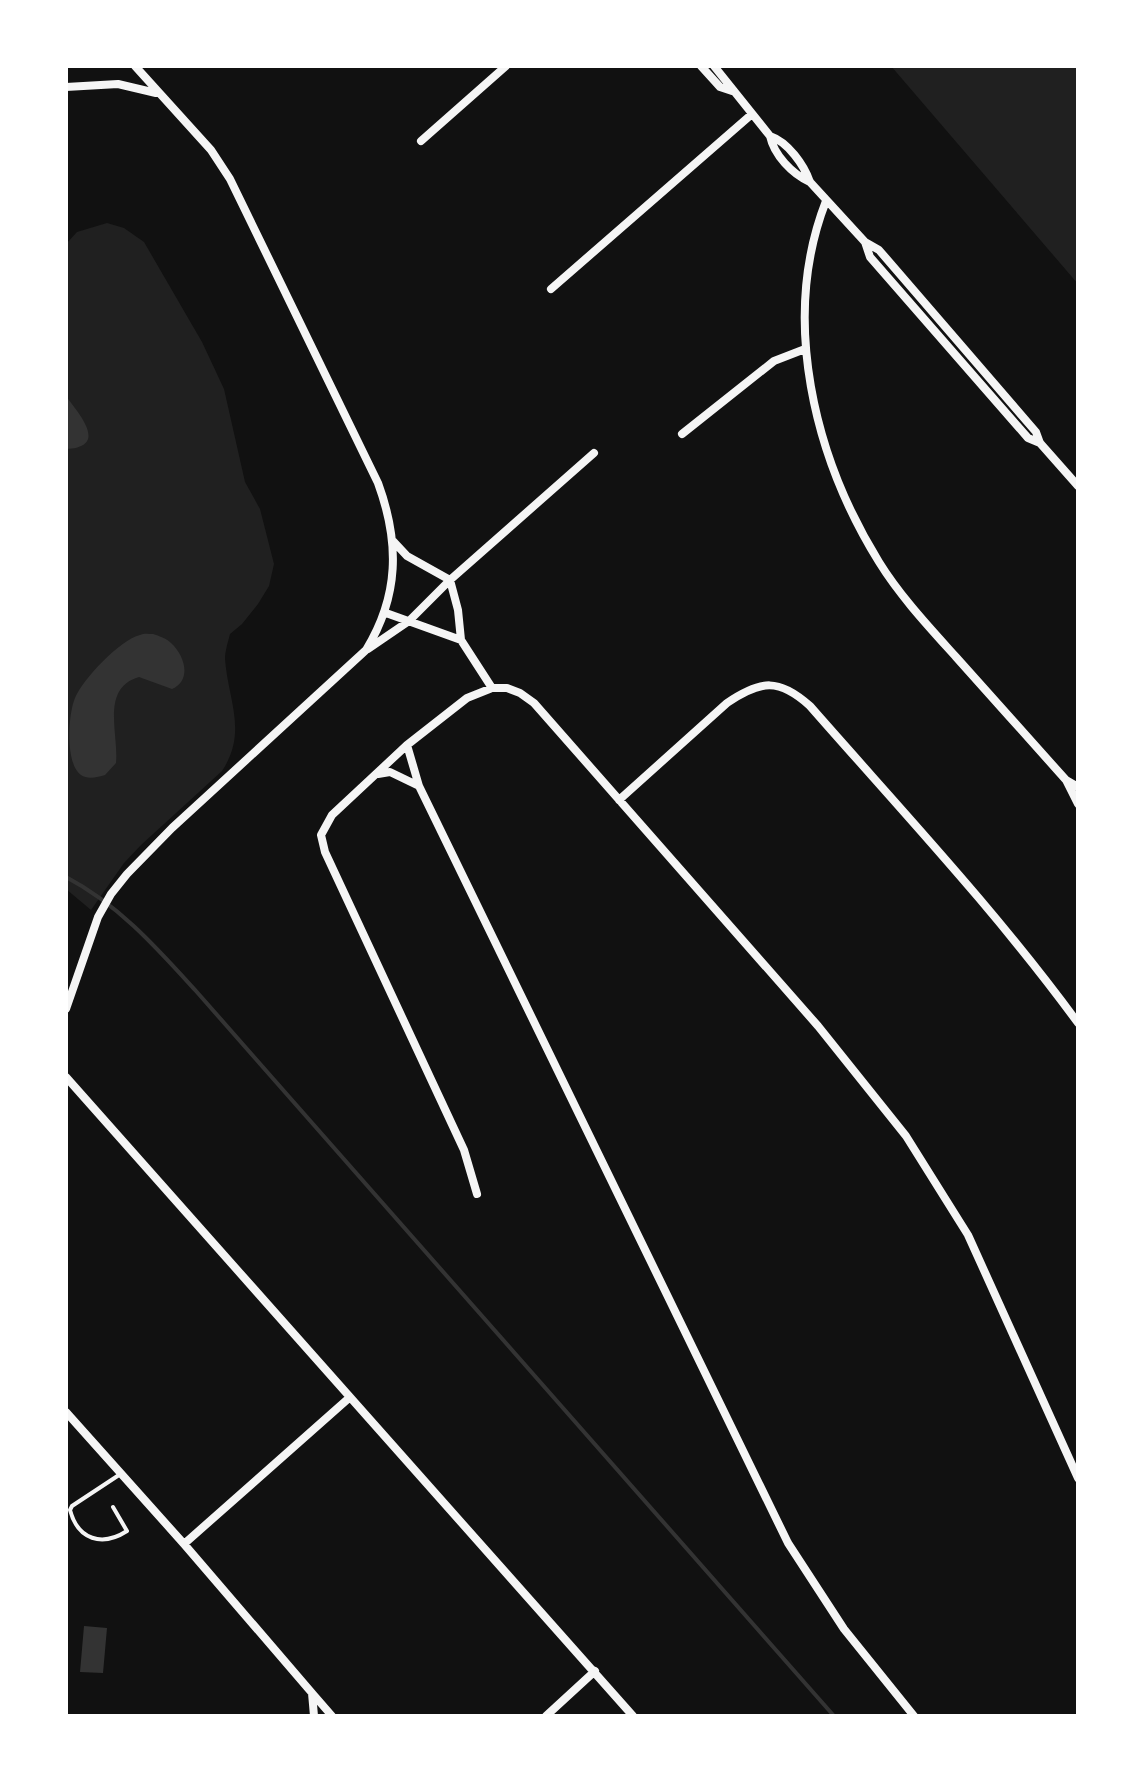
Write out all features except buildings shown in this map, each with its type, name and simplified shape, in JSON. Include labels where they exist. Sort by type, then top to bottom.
[{"type":"street","points":[[135,66],[211,150],[242,200],[378,483],[389,516],[392,581],[386,613],[366,650]]},
{"type":"street","points":[[421,141],[506,66]]},
{"type":"street","points":[[701,66],[720,87],[732,91]]},
{"type":"street","points":[[714,66],[770,136],[780,139],[806,170],[810,182],[865,242],[870,257],[932,320],[1028,438],[1040,443],[1078,486]]},
{"type":"street","points":[[66,87],[118,84],[160,95]]},
{"type":"street","points":[[551,289],[752,114]]},
{"type":"street","points":[[826,201],[809,255],[805,349],[819,427],[829,460],[880,564],[921,617],[1066,780],[1078,804]]},
{"type":"street","points":[[682,434],[774,361],[805,349]]},
{"type":"street","points":[[66,1009],[98,917],[111,894],[172,828],[332,685],[366,650],[409,621],[450,580],[594,453]]},
{"type":"street","points":[[392,540],[407,556],[450,580],[458,610],[461,640],[492,688]]},
{"type":"street","points":[[386,613],[461,640]]},
{"type":"street","points":[[619,800],[742,693],[768,685],[793,691],[810,706],[1000,925],[1078,1023]]},
{"type":"street","points":[[477,1194],[464,1150],[322,841],[322,829],[332,815],[407,745],[456,705],[492,688],[507,688],[534,703],[881,1102],[922,1160],[968,1235],[1078,1478]]},
{"type":"street","points":[[407,745],[419,786],[788,1543],[844,1629],[914,1716]]},
{"type":"street","points":[[377,774],[390,772],[419,786]]},
{"type":"street","points":[[1066,780],[1078,787]]},
{"type":"street","points":[[66,1077],[633,1716]]},
{"type":"street","points":[[184,1544],[349,1398]]},
{"type":"street","points":[[66,1412],[332,1716]]},
{"type":"street","points":[[546,1716],[595,1671]]},
{"type":"street","points":[[312,1693],[314,1716]]},
{"type":"lane","points":[[113,1507],[127,1531],[100,1541],[79,1528],[70,1510],[121,1474]]},
{"type":"shaded area","points":[[891,66],[1078,66],[1078,284]]},
{"type":"shaded area","points":[[107,223],[124,228],[144,242],[202,342],[224,389],[245,482],[260,509],[274,564],[269,586],[242,624],[230,634],[227,646],[225,659],[235,729],[230,757],[222,771],[124,863],[91,910],[66,889],[66,244],[77,232]]},
{"type":"shaded area","points":[[66,396],[83,420],[88,436],[79,447],[66,449]]},
{"type":"shaded area","points":[[153,634],[169,641],[180,654],[184,668],[182,680],[172,689],[139,677],[127,683],[119,691],[115,702],[116,763],[105,775],[84,777],[76,769],[70,750],[75,698],[113,652],[132,638]]},
{"type":"shaded area","points":[[84,1626],[107,1628],[103,1673],[80,1672]]},
{"type":"waterway","points":[[66,877],[120,914],[181,975],[834,1716]]}]
